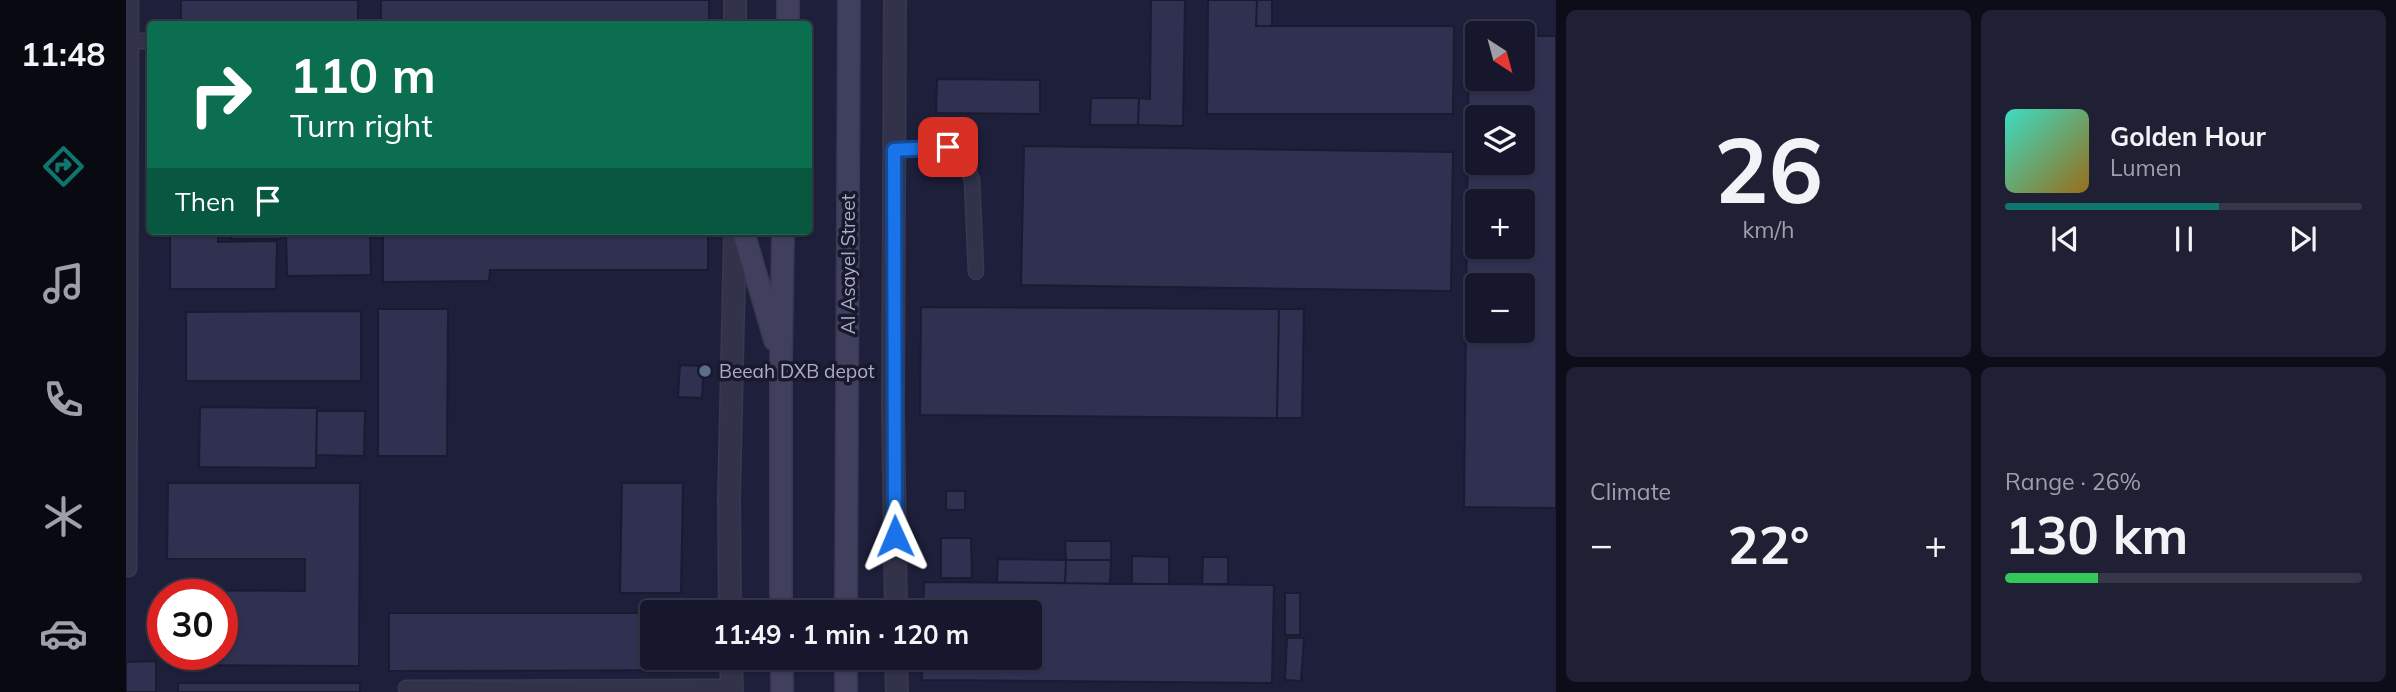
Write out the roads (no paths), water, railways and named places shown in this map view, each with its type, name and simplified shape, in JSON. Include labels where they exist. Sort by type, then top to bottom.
[{"type":"main road","points":[[788,0],[788,21]]},
{"type":"main road","name":"Al Asayel Street","points":[[846,600],[849,0]]},
{"type":"main road","points":[[744,235],[780,361]]},
{"type":"main road","points":[[781,600],[780,361],[783,235]]},
{"type":"main road","points":[[782,670],[782,692]]},
{"type":"main road","points":[[846,670],[846,692]]},
{"type":"street","points":[[735,0],[735,21]]},
{"type":"street","points":[[895,0],[893,409],[896,600]]},
{"type":"street","points":[[730,600],[729,499],[735,235]]},
{"type":"street","points":[[731,670],[732,690]]},
{"type":"street","points":[[896,670],[897,692]]},
{"type":"lane","points":[[129,569],[128,187],[131,0]]},
{"type":"lane","points":[[131,41],[147,41]]},
{"type":"lane","points":[[894,150],[948,147],[964,159],[972,180],[976,272]]},
{"type":"lane","points":[[406,688],[732,690]]},
{"type":"place","name":"Beeah DXB depot","points":[[705,371]]}]
